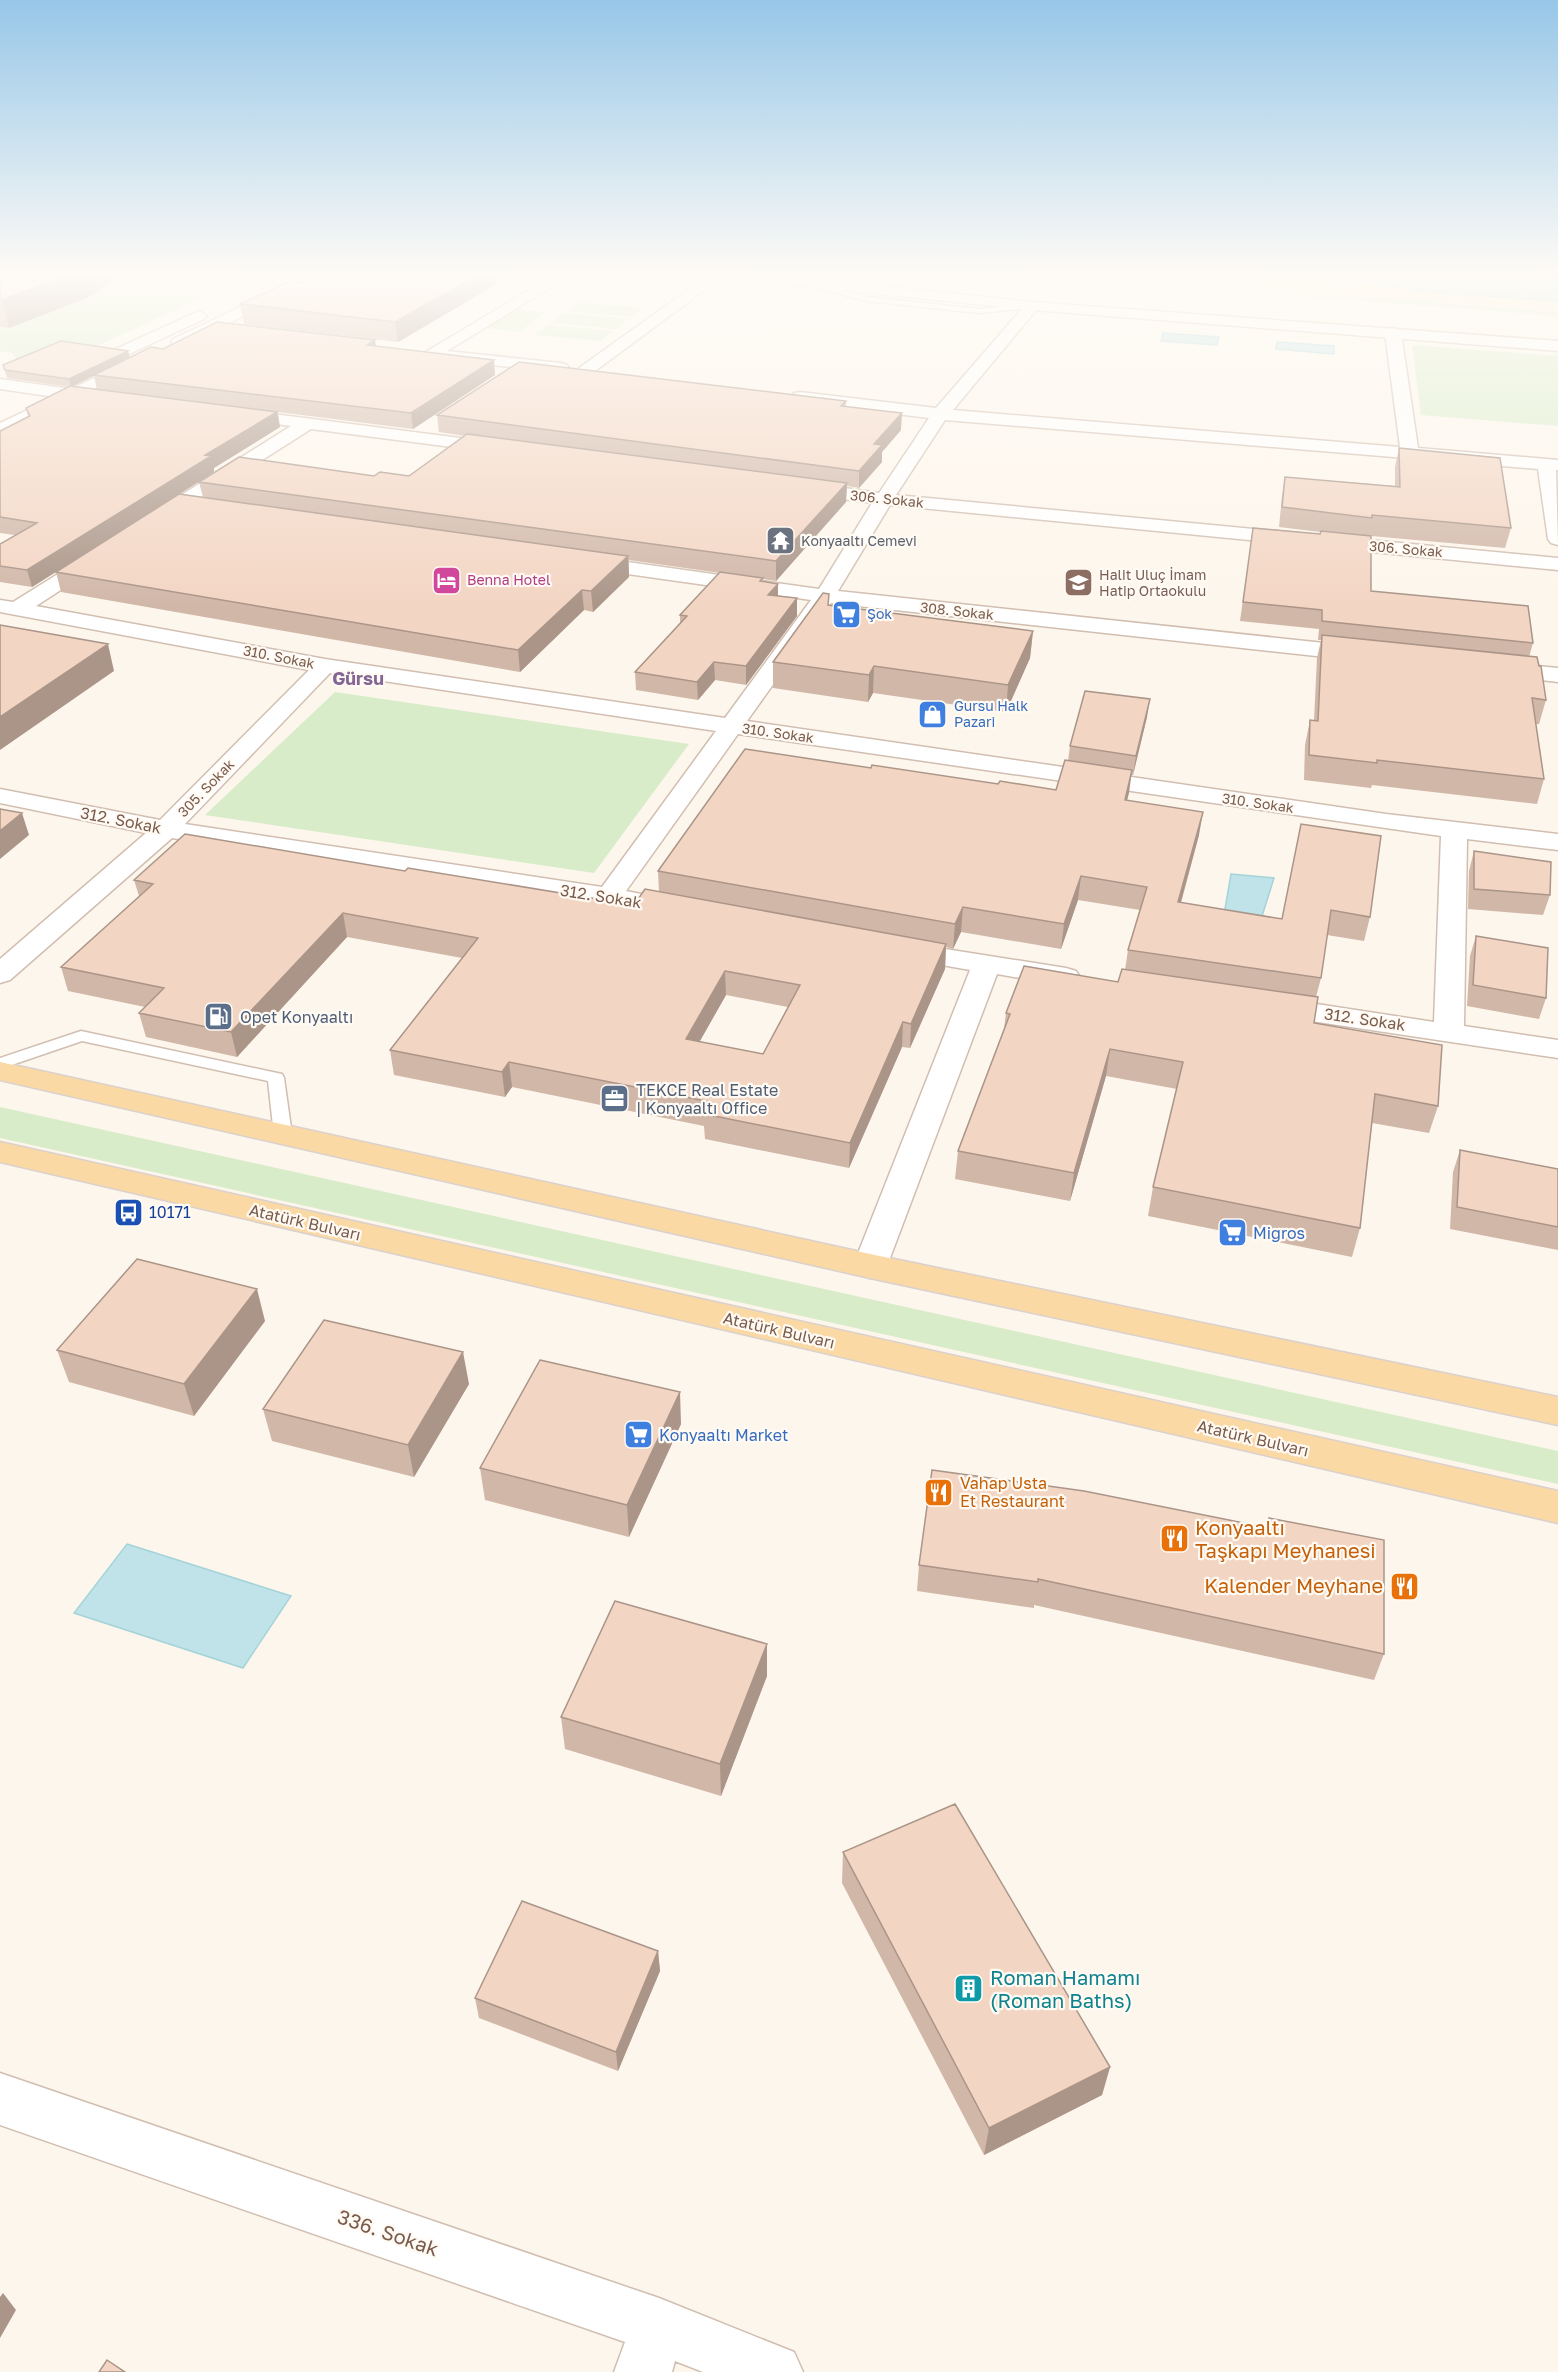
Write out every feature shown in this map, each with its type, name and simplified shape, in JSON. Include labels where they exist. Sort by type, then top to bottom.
[{"type":"main road","points":[[0,1071],[870,1266],[1558,1411]]},
{"type":"main road","name":"Atatürk Bulvarı","points":[[0,1152],[1558,1507]]},
{"type":"street","points":[[11,386],[39,390]]},
{"type":"street","points":[[10,404],[39,390],[67,386]]},
{"type":"street","points":[[0,430],[70,386]]},
{"type":"street","points":[[73,386],[108,398]]},
{"type":"street","points":[[609,896],[825,596],[884,499],[940,414],[964,386]]},
{"type":"street","points":[[1401,386],[1410,452]]},
{"type":"street","points":[[786,396],[940,414],[1552,465],[1558,539]]},
{"type":"street","points":[[214,411],[521,451]]},
{"type":"street","points":[[139,531],[308,423]]},
{"type":"street","points":[[416,437],[436,424]]},
{"type":"street","name":"306. Sokak","points":[[790,487],[884,499],[1558,564]]},
{"type":"street","points":[[179,505],[214,510]]},
{"type":"street","points":[[9,607],[108,550]]},
{"type":"street","name":"308. Sokak","points":[[567,560],[825,596],[1380,656]]},
{"type":"street","name":"310. Sokak","points":[[9,607],[325,666],[1454,831],[1558,842]]},
{"type":"street","name":"305. Sokak","points":[[0,974],[166,829],[325,666]]},
{"type":"street","points":[[1475,666],[1558,675]]},
{"type":"street","name":"312. Sokak","points":[[0,796],[166,829],[609,896],[703,914]]},
{"type":"street","points":[[1449,1031],[1454,831]]},
{"type":"street","points":[[880,946],[986,966],[1092,981]]},
{"type":"street","points":[[870,1266],[986,966]]},
{"type":"street","name":"312. Sokak","points":[[1247,1003],[1449,1031],[1558,1049]]},
{"type":"street","name":"336. Sokak","points":[[0,2099],[651,2349],[774,2372]]},
{"type":"lane","points":[[0,1064],[81,1036],[276,1078],[283,1135]]},
{"type":"green space","points":[[1417,386],[1558,386],[1558,426],[1421,415]]},
{"type":"green space","points":[[335,692],[689,744],[594,873],[205,815]]},
{"type":"green space","points":[[0,1107],[1558,1451],[1558,1484],[0,1138]]},
{"type":"water","points":[[1231,874],[1274,878],[1258,929],[1222,926]]},
{"type":"water","points":[[127,1544],[291,1596],[243,1668],[74,1613]]},
{"type":"building","points":[[70,386],[277,412],[205,455],[211,456],[27,570],[0,566],[0,544],[37,523],[0,517],[0,431],[30,416],[26,408]]},
{"type":"building","points":[[183,386],[454,386],[411,413]]},
{"type":"building","points":[[482,386],[718,386],[846,401],[841,406],[902,413],[874,444],[882,445],[859,471],[437,415]]},
{"type":"building","points":[[467,434],[847,483],[776,561],[199,482],[239,457],[374,476],[380,472],[409,476]]},
{"type":"building","points":[[1399,448],[1500,458],[1511,528],[1372,515],[1372,518],[1282,507],[1285,477],[1400,487]]},
{"type":"building","points":[[179,494],[628,556],[591,591],[582,590],[518,650],[56,572]]},
{"type":"building","points":[[1253,528],[1371,536],[1371,591],[1528,606],[1533,643],[1322,621],[1322,610],[1243,602]]},
{"type":"building","points":[[720,572],[763,578],[760,581],[778,584],[768,595],[797,598],[746,666],[714,662],[697,682],[635,672],[687,616],[680,615]]},
{"type":"building","points":[[823,593],[829,594],[828,605],[1033,631],[1008,685],[874,666],[869,675],[773,662]]},
{"type":"building","points":[[0,625],[108,644],[0,717]]},
{"type":"building","points":[[1322,635],[1537,657],[1539,666],[1541,666],[1546,700],[1532,698],[1544,779],[1377,760],[1377,763],[1309,755],[1310,720],[1318,721]]},
{"type":"building","points":[[1085,691],[1150,699],[1136,756],[1070,746]]},
{"type":"building","points":[[745,749],[871,768],[872,765],[998,784],[1000,781],[1056,790],[1065,760],[1132,770],[1125,800],[1203,812],[1178,902],[1282,919],[1301,824],[1381,836],[1370,917],[1331,910],[1321,978],[1128,950],[1147,887],[1081,876],[1064,924],[963,907],[955,924],[658,871]]},
{"type":"building","points":[[0,809],[22,813],[0,831]]},
{"type":"building","points":[[185,834],[405,871],[408,868],[634,905],[645,889],[946,944],[911,1024],[903,1022],[850,1143],[704,1114],[711,1102],[509,1062],[502,1072],[390,1050],[478,938],[343,913],[231,1032],[139,1013],[164,988],[61,967],[153,884],[134,880]],"holes":[[[725,971],[800,985],[763,1054],[686,1039]]]},
{"type":"building","points":[[1474,851],[1551,862],[1550,895],[1474,889]]},
{"type":"building","points":[[1476,936],[1548,948],[1546,998],[1473,985]]},
{"type":"building","points":[[1024,966],[1118,982],[1122,969],[1318,997],[1314,1023],[1442,1045],[1438,1106],[1375,1094],[1360,1228],[1153,1187],[1183,1062],[1110,1049],[1074,1173],[958,1151],[1010,1014],[1006,1013]]},
{"type":"building","points":[[1460,1150],[1558,1169],[1558,1227],[1457,1207]]},
{"type":"building","points":[[137,1259],[257,1289],[184,1384],[57,1350]]},
{"type":"building","points":[[324,1320],[463,1352],[408,1445],[263,1409]]},
{"type":"building","points":[[540,1360],[680,1392],[627,1505],[480,1468]]},
{"type":"building","points":[[932,1470],[1084,1491],[1269,1528],[1269,1518],[1384,1540],[1384,1654],[1038,1579],[1038,1582],[919,1565]]},
{"type":"building","points":[[615,1601],[767,1644],[720,1764],[561,1717]]},
{"type":"building","name":"Roman Hamamı (Roman Baths)","points":[[955,1804],[1110,2067],[989,2128],[843,1852]]},
{"type":"building","points":[[522,1901],[658,1951],[616,2052],[475,1998]]},
{"type":"building","points":[[107,2360],[125,2372],[99,2372]]},
{"type":"place","name":"Konyaaltı Cemevi","points":[[780,541]]},
{"type":"place","name":"Benna Hotel","points":[[446,580]]},
{"type":"place","name":"Halit Uluç İmam Hatip Ortaokulu","points":[[1078,583]]},
{"type":"place","name":"Şok","points":[[846,614]]},
{"type":"place","name":"Gursu Halk Pazari","points":[[933,714]]},
{"type":"place","name":"Opet Konyaaltı","points":[[219,1017]]},
{"type":"place","name":"TEKCE Real Estate | Konyaaltı Office","points":[[615,1099]]},
{"type":"place","name":"10171","points":[[128,1212]]},
{"type":"place","name":"Migros","points":[[1232,1233]]},
{"type":"place","name":"Konyaaltı Market","points":[[638,1435]]},
{"type":"place","name":"Vahap Usta Et Restaurant","points":[[939,1492]]},
{"type":"place","name":"Konyaaltı Taşkapı Meyhanesi","points":[[1174,1539]]},
{"type":"place","name":"Kalender Meyhane","points":[[1404,1586]]},
{"type":"place","name":"Roman Hamamı (Roman Baths)","points":[[969,1989]]},
{"type":"district","name":"Gürsu","points":[[358,679]]}]
